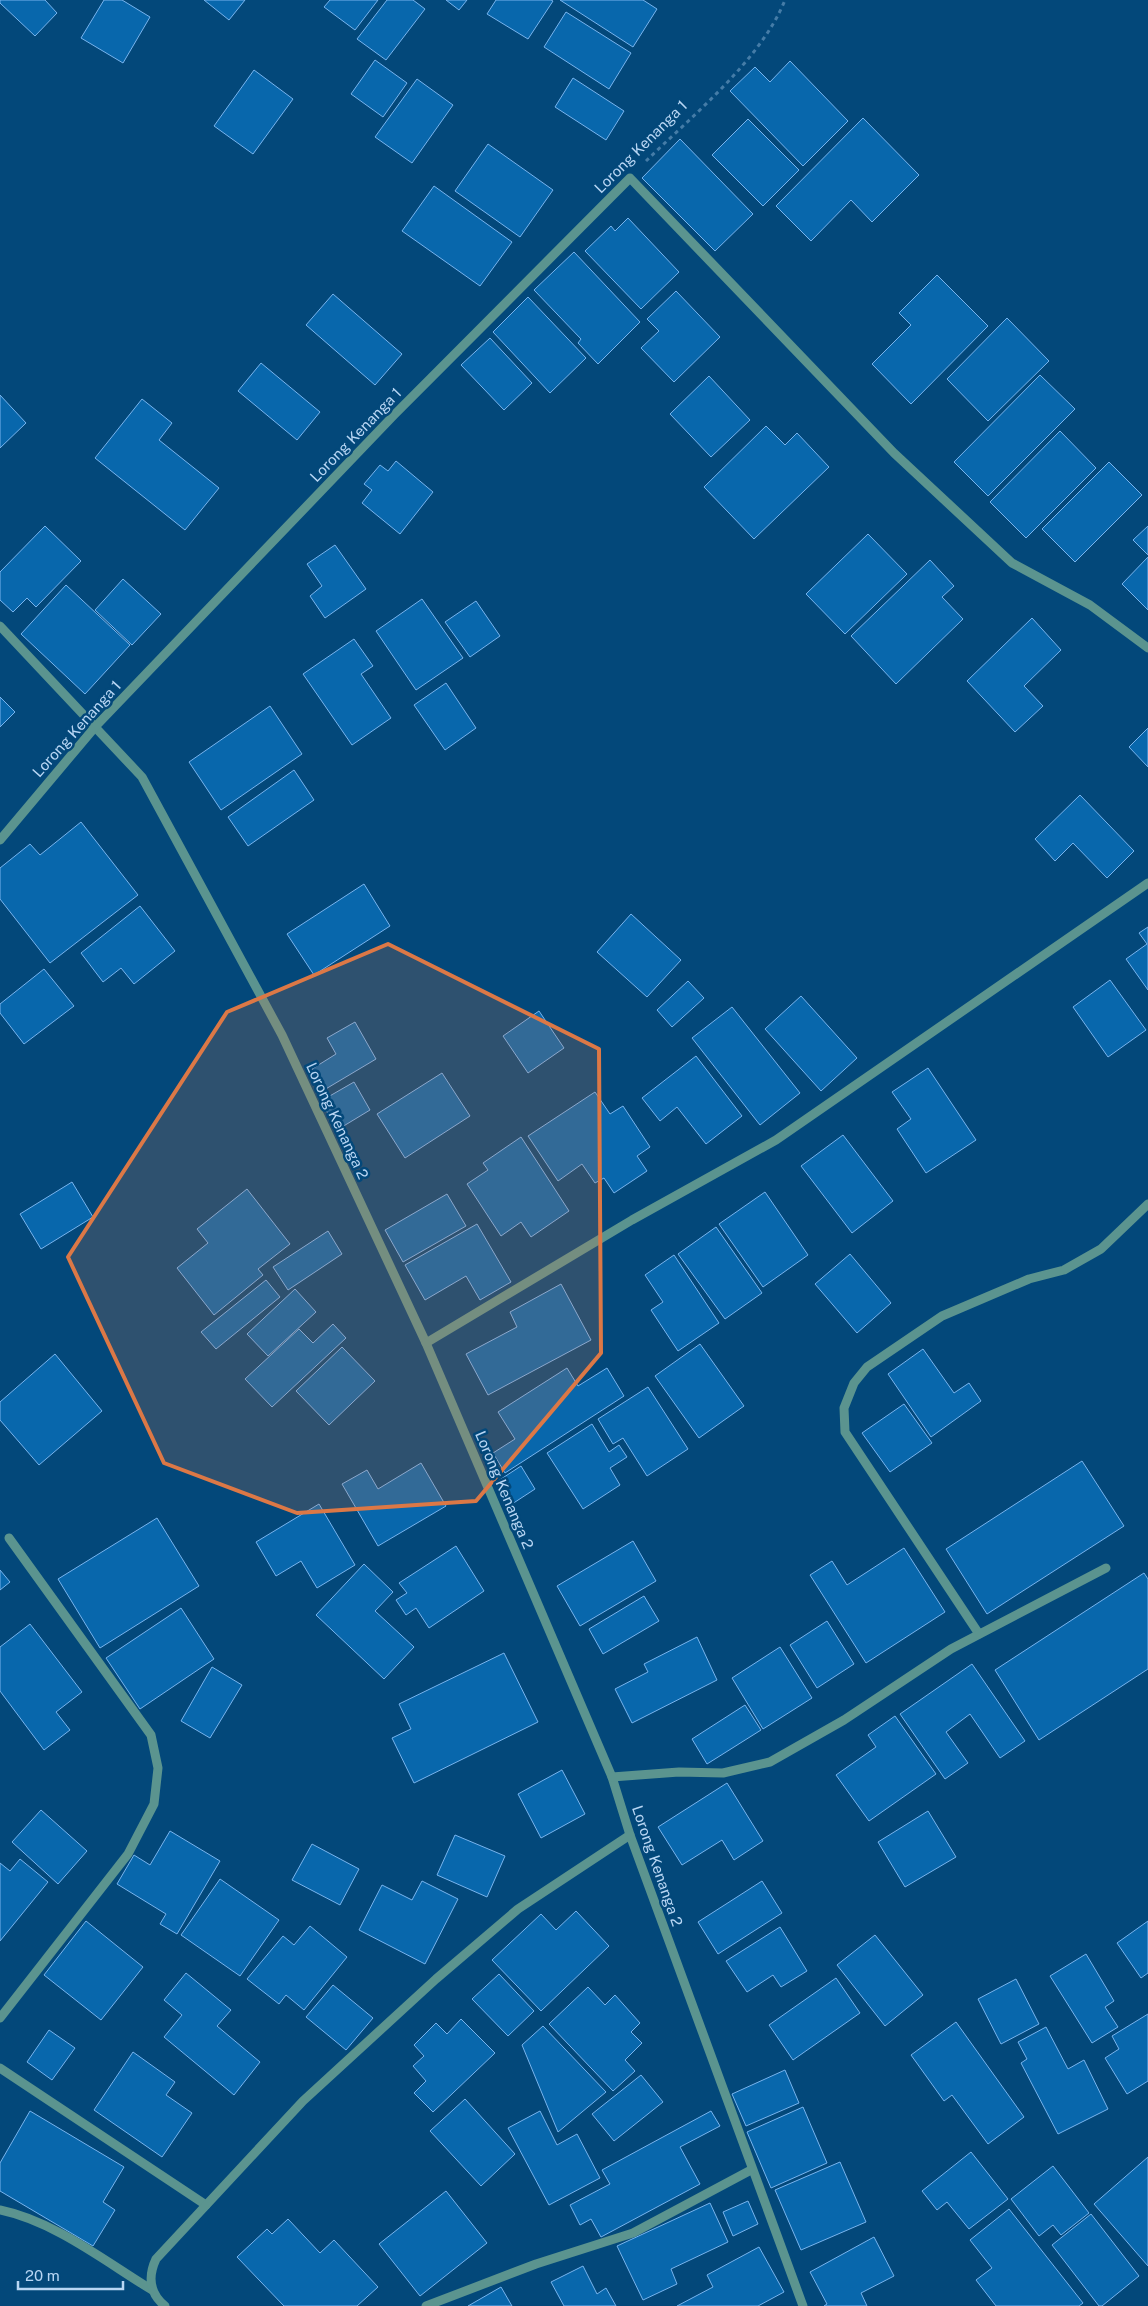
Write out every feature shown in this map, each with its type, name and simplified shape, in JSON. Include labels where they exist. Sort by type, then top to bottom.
[{"type":"street","points":[[630,178],[894,452],[1012,563],[1090,605],[1148,648]]},
{"type":"street","name":"Lorong Kenanga 1","points":[[0,840],[95,727],[394,415],[630,178]]},
{"type":"street","name":"Lorong Kenanga 2","points":[[0,626],[142,777],[282,1036],[426,1344],[612,1777],[630,1835],[751,2170],[803,2306]]},
{"type":"street","points":[[426,1344],[632,1220],[776,1140],[1148,884]]},
{"type":"street","points":[[979,1634],[845,1432],[844,1408],[854,1383],[867,1367],[935,1321],[1029,1279],[1064,1270],[1101,1249],[1148,1204]]},
{"type":"street","points":[[0,2018],[128,1854],[154,1804],[158,1768],[152,1735],[9,1538]]},
{"type":"street","points":[[612,1777],[679,1772],[723,1773],[770,1762],[844,1720],[951,1649],[1106,1568]]},
{"type":"street","points":[[152,2290],[152,2269],[156,2259],[303,2101],[436,1979],[518,1909],[630,1835]]},
{"type":"street","points":[[0,2068],[206,2205]]},
{"type":"street","points":[[426,2306],[536,2264],[633,2234],[751,2170]]},
{"type":"street","points":[[0,2210],[18,2214],[52,2229],[152,2290],[158,2300],[165,2306]]},
{"type":"path","name":"Lorong Kenanga 1","points":[[630,178],[746,62],[778,18],[785,0]]},
{"type":"highlighted area","points":[[388,944],[599,1049],[601,1353],[476,1501],[297,1513],[164,1463],[68,1257],[227,1012]]},
{"type":"building","points":[[0,0],[45,0],[57,13],[35,36],[0,3]]},
{"type":"building","points":[[104,0],[122,0],[150,17],[123,63],[81,38]]},
{"type":"building","points":[[204,0],[245,0],[229,20]]},
{"type":"building","points":[[330,0],[378,0],[355,30],[324,7]]},
{"type":"building","points":[[387,0],[413,0],[425,9],[386,60],[357,39]]},
{"type":"building","points":[[446,0],[467,0],[459,10]]},
{"type":"building","points":[[496,0],[553,1],[528,39],[487,14]]},
{"type":"building","points":[[560,0],[643,0],[657,9],[633,47]]},
{"type":"building","points":[[566,12],[631,53],[609,89],[544,47]]},
{"type":"building","points":[[375,60],[407,83],[383,117],[351,94]]},
{"type":"building","points":[[790,61],[848,121],[803,166],[730,91],[755,67],[770,82]]},
{"type":"building","points":[[254,70],[293,99],[253,154],[214,126]]},
{"type":"building","points":[[573,78],[624,111],[606,140],[555,107]]},
{"type":"building","points":[[417,79],[453,105],[412,163],[375,137]]},
{"type":"building","points":[[863,118],[919,175],[872,222],[851,200],[811,241],[776,206]]},
{"type":"building","points":[[748,119],[799,170],[763,206],[712,155]]},
{"type":"building","points":[[680,139],[753,214],[715,251],[642,178]]},
{"type":"building","points":[[488,144],[553,190],[520,237],[455,191]]},
{"type":"building","points":[[434,186],[512,242],[480,286],[402,231]]},
{"type":"building","points":[[628,218],[679,272],[641,309],[585,251],[611,226],[615,231]]},
{"type":"building","points":[[574,252],[640,322],[598,364],[578,343],[581,339],[534,290]]},
{"type":"building","points":[[937,275],[988,326],[911,404],[872,364],[911,325],[899,313]]},
{"type":"building","points":[[676,291],[720,337],[674,382],[641,348],[659,331],[647,319]]},
{"type":"building","points":[[333,294],[402,354],[375,385],[306,325]]},
{"type":"building","points":[[528,297],[586,358],[550,393],[493,332]]},
{"type":"building","points":[[1007,318],[1049,361],[988,421],[947,379]]},
{"type":"building","points":[[490,338],[532,383],[504,410],[461,365]]},
{"type":"building","points":[[261,363],[320,412],[297,440],[238,391]]},
{"type":"building","points":[[1040,375],[1075,409],[988,496],[954,462]]},
{"type":"building","points":[[709,376],[750,420],[711,457],[670,414]]},
{"type":"building","points":[[0,395],[26,423],[0,448]]},
{"type":"building","points":[[142,399],[172,423],[159,440],[219,488],[185,530],[95,458]]},
{"type":"building","points":[[766,426],[785,445],[797,433],[829,467],[754,539],[704,487]]},
{"type":"building","points":[[1060,431],[1096,468],[1026,538],[990,502]]},
{"type":"building","points":[[396,461],[433,492],[400,534],[362,503],[372,490],[364,484],[380,465],[388,471]]},
{"type":"building","points":[[1109,462],[1142,495],[1075,562],[1042,529]]},
{"type":"building","points":[[45,526],[81,561],[36,607],[27,598],[13,612],[0,600],[0,572]]},
{"type":"building","points":[[1148,526],[1148,555],[1133,540]]},
{"type":"building","points":[[868,534],[907,574],[845,634],[806,594]]},
{"type":"building","points":[[335,545],[366,589],[325,618],[310,596],[322,586],[307,564]]},
{"type":"building","points":[[1148,557],[1148,610],[1122,584]]},
{"type":"building","points":[[930,560],[954,586],[942,597],[963,619],[896,684],[851,636]]},
{"type":"building","points":[[123,579],[161,614],[132,645],[95,610]]},
{"type":"building","points":[[66,585],[130,645],[85,694],[21,634]]},
{"type":"building","points":[[422,599],[463,658],[416,690],[376,631]]},
{"type":"building","points":[[476,601],[500,636],[470,657],[445,622]]},
{"type":"building","points":[[1032,618],[1061,650],[1024,686],[1043,706],[1015,732],[967,681]]},
{"type":"building","points":[[354,639],[373,666],[361,674],[391,718],[352,745],[303,674]]},
{"type":"building","points":[[446,683],[476,728],[445,750],[414,705]]},
{"type":"building","points":[[0,697],[15,712],[0,727]]},
{"type":"building","points":[[270,706],[302,754],[221,810],[189,762]]},
{"type":"building","points":[[1148,728],[1148,767],[1129,747]]},
{"type":"building","points":[[294,770],[314,800],[248,846],[228,817]]},
{"type":"building","points":[[1080,795],[1134,851],[1107,878],[1073,843],[1055,861],[1035,839]]},
{"type":"building","points":[[81,822],[138,895],[50,963],[0,899],[0,868],[30,844],[40,855]]},
{"type":"building","points":[[364,884],[390,926],[314,975],[287,934]]},
{"type":"building","points":[[140,906],[175,951],[134,984],[121,968],[103,982],[81,953]]},
{"type":"building","points":[[631,914],[681,960],[647,997],[597,952]]},
{"type":"building","points":[[1148,927],[1148,990],[1126,959],[1147,944],[1139,933]]},
{"type":"building","points":[[44,969],[74,1006],[24,1044],[0,1013],[0,1004]]},
{"type":"building","points":[[1110,980],[1146,1030],[1108,1057],[1073,1007]]},
{"type":"building","points":[[688,981],[704,998],[672,1027],[657,1010]]},
{"type":"building","points":[[801,996],[857,1058],[821,1091],[765,1029]]},
{"type":"building","points":[[732,1007],[800,1093],[760,1125],[692,1038]]},
{"type":"building","points":[[539,1011],[564,1048],[528,1073],[503,1036]]},
{"type":"building","points":[[355,1022],[376,1059],[324,1090],[312,1069],[336,1054],[327,1038]]},
{"type":"building","points":[[696,1056],[742,1116],[706,1144],[677,1107],[660,1121],[642,1098]]},
{"type":"building","points":[[928,1068],[976,1140],[926,1173],[897,1129],[911,1119],[892,1092]]},
{"type":"building","points":[[442,1073],[470,1116],[405,1158],[377,1114]]},
{"type":"building","points":[[354,1082],[370,1110],[337,1130],[321,1101]]},
{"type":"building","points":[[595,1092],[610,1114],[623,1106],[650,1147],[637,1156],[647,1171],[614,1193],[604,1178],[595,1183],[582,1164],[558,1181],[528,1136]]},
{"type":"building","points":[[843,1135],[893,1201],[852,1233],[801,1166]]},
{"type":"building","points":[[521,1137],[569,1211],[531,1237],[521,1222],[501,1236],[467,1184],[488,1170],[483,1163]]},
{"type":"building","points":[[72,1182],[93,1217],[41,1249],[20,1214]]},
{"type":"building","points":[[247,1189],[290,1244],[258,1269],[263,1275],[214,1315],[177,1268],[208,1243],[197,1229]]},
{"type":"building","points":[[765,1192],[808,1255],[763,1287],[719,1224]]},
{"type":"building","points":[[447,1194],[466,1226],[403,1262],[385,1230]]},
{"type":"building","points":[[477,1224],[511,1282],[480,1300],[466,1276],[425,1300],[405,1265]]},
{"type":"building","points":[[716,1227],[762,1293],[725,1319],[678,1254]]},
{"type":"building","points":[[328,1231],[342,1254],[288,1290],[273,1267]]},
{"type":"building","points":[[850,1254],[891,1303],[857,1333],[815,1284]]},
{"type":"building","points":[[674,1255],[719,1323],[678,1351],[651,1310],[663,1302],[645,1275]]},
{"type":"building","points":[[266,1280],[280,1297],[216,1349],[201,1332]]},
{"type":"building","points":[[561,1284],[591,1340],[488,1395],[466,1354],[517,1327],[510,1312]]},
{"type":"building","points":[[295,1289],[316,1312],[268,1356],[247,1334]]},
{"type":"building","points":[[333,1324],[346,1338],[272,1407],[245,1379],[299,1329],[313,1343]]},
{"type":"building","points":[[700,1344],[744,1406],[699,1438],[655,1376]]},
{"type":"building","points":[[342,1347],[375,1381],[329,1425],[296,1391]]},
{"type":"building","points":[[923,1349],[954,1393],[969,1383],[981,1401],[931,1437],[888,1374]]},
{"type":"building","points":[[55,1354],[102,1411],[39,1465],[0,1420],[0,1402]]},
{"type":"building","points":[[567,1368],[578,1386],[607,1368],[624,1396],[505,1473],[493,1453],[515,1439],[498,1412]]},
{"type":"building","points":[[648,1387],[688,1449],[647,1476],[623,1438],[613,1444],[598,1419]]},
{"type":"building","points":[[904,1404],[932,1443],[890,1472],[862,1433]]},
{"type":"building","points":[[592,1424],[609,1452],[619,1445],[627,1457],[610,1468],[620,1485],[583,1509],[547,1453]]},
{"type":"building","points":[[1082,1461],[1124,1526],[987,1614],[946,1549]]},
{"type":"building","points":[[421,1463],[446,1506],[378,1546],[342,1484],[367,1470],[378,1489]]},
{"type":"building","points":[[521,1466],[535,1489],[512,1504],[498,1481]]},
{"type":"building","points":[[319,1504],[355,1565],[317,1588],[301,1561],[276,1576],[256,1542]]},
{"type":"building","points":[[157,1518],[199,1586],[100,1648],[58,1579]]},
{"type":"building","points":[[633,1541],[656,1581],[580,1626],[557,1586]]},
{"type":"building","points":[[456,1546],[484,1591],[429,1628],[416,1608],[406,1615],[396,1600],[407,1593],[399,1583]]},
{"type":"building","points":[[904,1548],[945,1612],[866,1663],[810,1575],[832,1561],[847,1585]]},
{"type":"building","points":[[364,1564],[393,1592],[375,1611],[414,1647],[384,1679],[316,1615]]},
{"type":"building","points":[[0,1570],[10,1582],[0,1590]]},
{"type":"building","points":[[1144,1573],[1148,1579],[1148,1669],[1039,1740],[995,1670]]},
{"type":"building","points":[[644,1596],[659,1621],[603,1654],[589,1629]]},
{"type":"building","points":[[181,1608],[214,1659],[140,1709],[106,1658]]},
{"type":"building","points":[[827,1621],[854,1664],[817,1688],[790,1645]]},
{"type":"building","points":[[30,1624],[82,1692],[56,1712],[70,1730],[44,1750],[0,1691],[0,1647]]},
{"type":"building","points":[[697,1637],[717,1680],[632,1723],[615,1689],[648,1672],[644,1664]]},
{"type":"building","points":[[780,1647],[812,1698],[763,1729],[732,1678]]},
{"type":"building","points":[[504,1653],[538,1722],[414,1783],[392,1738],[411,1729],[399,1704]]},
{"type":"building","points":[[972,1664],[1025,1741],[1000,1758],[970,1714],[946,1732],[968,1763],[945,1779],[900,1714]]},
{"type":"building","points":[[212,1667],[242,1685],[210,1738],[181,1721]]},
{"type":"building","points":[[745,1705],[761,1730],[707,1764],[692,1739]]},
{"type":"building","points":[[895,1716],[936,1774],[869,1821],[836,1775],[876,1747],[868,1735]]},
{"type":"building","points":[[562,1770],[585,1814],[541,1838],[518,1794]]},
{"type":"building","points":[[727,1783],[763,1841],[734,1860],[722,1840],[682,1865],[658,1827]]},
{"type":"building","points":[[41,1810],[87,1851],[58,1884],[12,1842]]},
{"type":"building","points":[[928,1811],[956,1857],[905,1887],[878,1842]]},
{"type":"building","points":[[170,1831],[220,1861],[177,1934],[160,1924],[166,1914],[117,1884],[134,1855],[150,1865]]},
{"type":"building","points":[[455,1835],[505,1856],[487,1897],[437,1875]]},
{"type":"building","points":[[312,1844],[359,1869],[340,1905],[292,1880]]},
{"type":"building","points":[[20,1859],[48,1882],[0,1941],[0,1863],[10,1871]]},
{"type":"building","points":[[220,1879],[279,1920],[240,1976],[181,1935]]},
{"type":"building","points":[[422,1881],[458,1899],[425,1964],[359,1930],[382,1885],[412,1900]]},
{"type":"building","points":[[762,1881],[782,1913],[718,1954],[698,1922]]},
{"type":"building","points":[[576,1911],[609,1946],[541,2011],[492,1960],[541,1914],[556,1930]]},
{"type":"building","points":[[86,1921],[143,1967],[101,2020],[44,1975]]},
{"type":"building","points":[[1148,1921],[1148,1973],[1141,1978],[1117,1943]]},
{"type":"building","points":[[310,1926],[347,1957],[304,2010],[286,1995],[279,2004],[247,1979],[283,1936],[294,1945]]},
{"type":"building","points":[[780,1927],[807,1971],[781,1987],[773,1975],[747,1992],[726,1961]]},
{"type":"building","points":[[875,1935],[923,1995],[885,2026],[837,1965]]},
{"type":"building","points":[[1086,1954],[1114,2001],[1105,2007],[1118,2027],[1092,2043],[1050,1976]]},
{"type":"building","points":[[186,1973],[231,2010],[217,2026],[260,2062],[234,2095],[164,2037],[182,2015],[164,2000]]},
{"type":"building","points":[[499,1974],[534,2011],[508,2036],[472,1999]]},
{"type":"building","points":[[836,1978],[860,2013],[793,2060],[769,2025]]},
{"type":"building","points":[[1016,1979],[1039,2024],[1001,2044],[978,1999]]},
{"type":"building","points":[[333,1985],[373,2018],[346,2050],[306,2017]]},
{"type":"building","points":[[588,1987],[605,2005],[615,1995],[640,2023],[631,2032],[642,2043],[625,2060],[635,2071],[613,2091],[549,2024]]},
{"type":"building","points":[[1148,2014],[1148,2081],[1127,2094],[1105,2058],[1119,2049],[1112,2036]]},
{"type":"building","points":[[461,2019],[495,2053],[433,2112],[414,2093],[426,2081],[413,2066],[424,2056],[414,2045],[436,2023],[447,2034]]},
{"type":"building","points":[[956,2022],[1024,2117],[988,2144],[952,2095],[944,2101],[911,2055]]},
{"type":"building","points":[[543,2026],[606,2092],[558,2132],[522,2045]]},
{"type":"building","points":[[1046,2027],[1068,2069],[1084,2060],[1108,2109],[1058,2134],[1021,2063],[1027,2059],[1018,2042]]},
{"type":"building","points":[[49,2030],[75,2048],[52,2080],[27,2062]]},
{"type":"building","points":[[133,2052],[175,2082],[166,2095],[192,2113],[162,2157],[94,2110]]},
{"type":"building","points":[[785,2070],[799,2103],[746,2126],[732,2094]]},
{"type":"building","points":[[641,2075],[663,2102],[614,2141],[592,2114]]},
{"type":"building","points":[[465,2099],[515,2154],[481,2186],[430,2131]]},
{"type":"building","points":[[803,2107],[827,2163],[771,2188],[747,2132]]},
{"type":"building","points":[[30,2111],[124,2167],[103,2202],[115,2210],[93,2246],[0,2191],[0,2163]]},
{"type":"building","points":[[540,2111],[557,2145],[577,2134],[600,2178],[549,2205],[508,2128]]},
{"type":"building","points":[[711,2111],[720,2126],[680,2147],[700,2184],[601,2237],[591,2219],[580,2225],[570,2205],[610,2184],[602,2170]]},
{"type":"building","points":[[971,2152],[1008,2199],[969,2229],[947,2202],[937,2210],[922,2191]]},
{"type":"building","points":[[1148,2157],[1148,2266],[1094,2204]]},
{"type":"building","points":[[840,2162],[866,2222],[801,2250],[775,2190]]},
{"type":"building","points":[[1053,2166],[1089,2213],[1061,2235],[1053,2225],[1039,2236],[1011,2199]]},
{"type":"building","points":[[446,2191],[487,2243],[420,2296],[379,2244]]},
{"type":"building","points":[[748,2201],[758,2224],[733,2236],[723,2212]]},
{"type":"building","points":[[710,2203],[728,2242],[671,2269],[677,2284],[643,2300],[617,2246]]},
{"type":"building","points":[[1009,2209],[1083,2303],[1079,2306],[996,2306],[976,2280],[992,2268],[970,2240]]},
{"type":"building","points":[[1091,2214],[1139,2276],[1102,2306],[1099,2306],[1052,2245]]},
{"type":"building","points":[[288,2219],[320,2253],[334,2240],[378,2287],[357,2306],[284,2306],[237,2257],[267,2229],[272,2234]]},
{"type":"building","points":[[874,2237],[894,2276],[861,2293],[867,2306],[824,2306],[827,2304],[810,2272]]},
{"type":"building","points":[[759,2247],[784,2292],[758,2306],[677,2306],[713,2287],[707,2275]]},
{"type":"building","points":[[583,2266],[597,2294],[606,2288],[616,2306],[564,2306],[551,2282]]},
{"type":"building","points":[[501,2287],[512,2306],[468,2306]]}]
